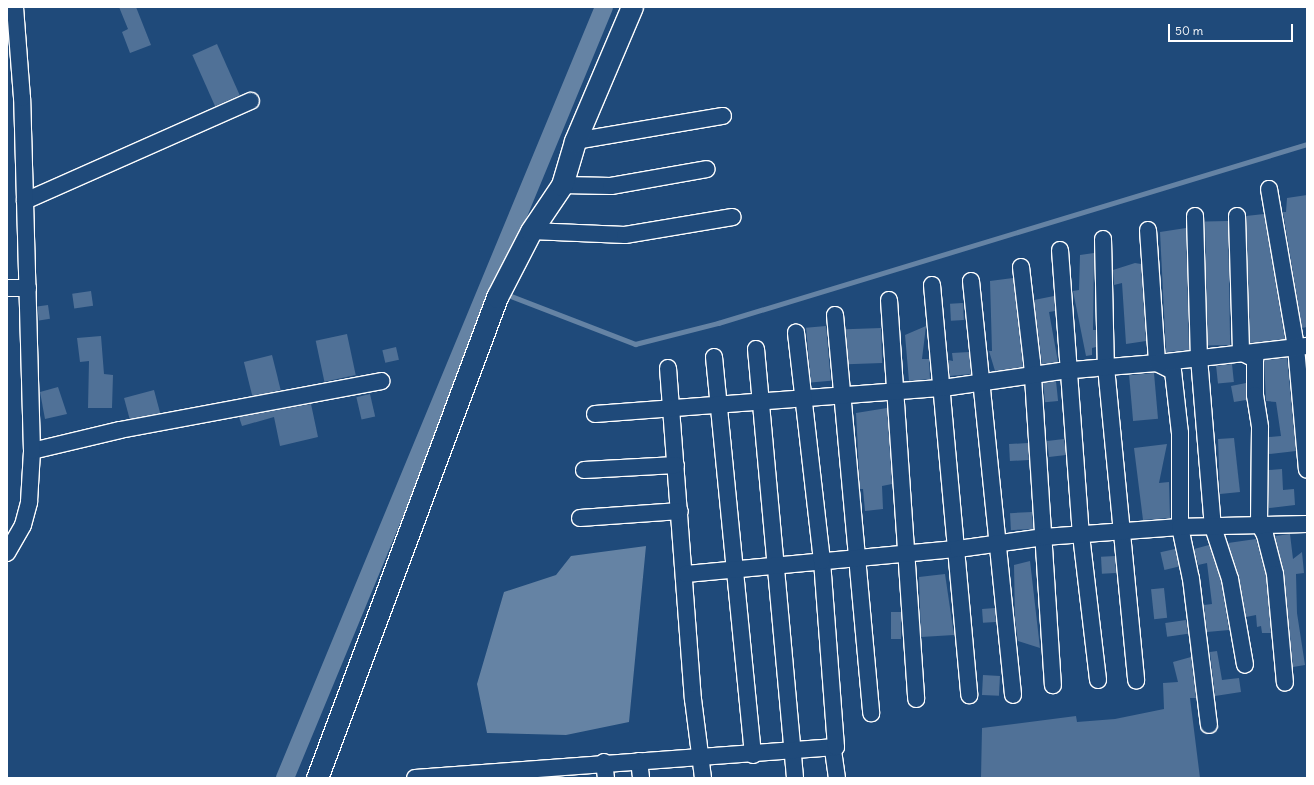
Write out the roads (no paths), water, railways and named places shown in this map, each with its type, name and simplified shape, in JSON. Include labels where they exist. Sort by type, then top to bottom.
[{"type":"main road","points":[[317,778],[501,289],[532,231],[562,185],[575,141],[632,7]]},
{"type":"street","points":[[7,553],[23,525],[29,502],[32,451],[25,201],[16,7]]},
{"type":"street","points":[[25,201],[251,101]]},
{"type":"street","points":[[575,141],[723,116]]},
{"type":"street","points":[[562,185],[611,186],[707,169]]},
{"type":"street","points":[[1270,189],[1302,346],[1307,470]]},
{"type":"street","points":[[1195,216],[1199,358],[1213,527],[1230,579],[1246,665]]},
{"type":"street","points":[[1237,216],[1241,352]]},
{"type":"street","points":[[532,231],[625,235],[732,217]]},
{"type":"street","points":[[1148,230],[1157,363]]},
{"type":"street","points":[[1102,238],[1106,368],[1120,532],[1136,681]]},
{"type":"street","points":[[1060,250],[1081,535],[1098,680]]},
{"type":"street","points":[[1021,267],[1032,374],[1053,685]]},
{"type":"street","points":[[971,282],[999,544],[1013,695]]},
{"type":"street","points":[[932,285],[958,549],[969,695]]},
{"type":"street","points":[[7,288],[28,288]]},
{"type":"street","points":[[889,300],[894,391],[908,552],[916,698]]},
{"type":"street","points":[[835,316],[844,395],[872,713]]},
{"type":"street","points":[[796,332],[822,561],[838,740],[833,750],[837,778]]},
{"type":"street","points":[[595,414],[719,403],[943,388],[1032,374],[1157,363],[1302,346]]},
{"type":"street","points":[[756,349],[762,400],[774,565],[795,778]]},
{"type":"street","points":[[1241,352],[1255,359],[1255,395],[1260,428],[1259,524],[1265,535],[1275,574],[1285,683]]},
{"type":"street","points":[[714,358],[753,754]]},
{"type":"street","points":[[1157,363],[1173,371],[1180,432],[1180,527],[1191,579],[1209,725]]},
{"type":"street","points":[[668,368],[670,407],[686,574],[693,699],[703,778]]},
{"type":"street","points":[[32,451],[120,430],[381,381]]},
{"type":"street","points":[[584,470],[676,465]]},
{"type":"street","points":[[580,518],[680,511]]},
{"type":"street","points":[[686,574],[908,552],[958,549],[1044,538],[1180,527],[1307,524]]},
{"type":"street","points":[[415,778],[571,773],[605,770],[639,761],[792,751],[833,750]]},
{"type":"street","points":[[639,761],[641,778]]},
{"type":"water","points":[[646,546],[629,722],[566,735],[487,733],[477,684],[504,592],[556,575],[571,556]]},
{"type":"waterway","points":[[285,778],[604,7]]},
{"type":"waterway","points":[[503,293],[635,344],[718,323],[1307,144]]}]
